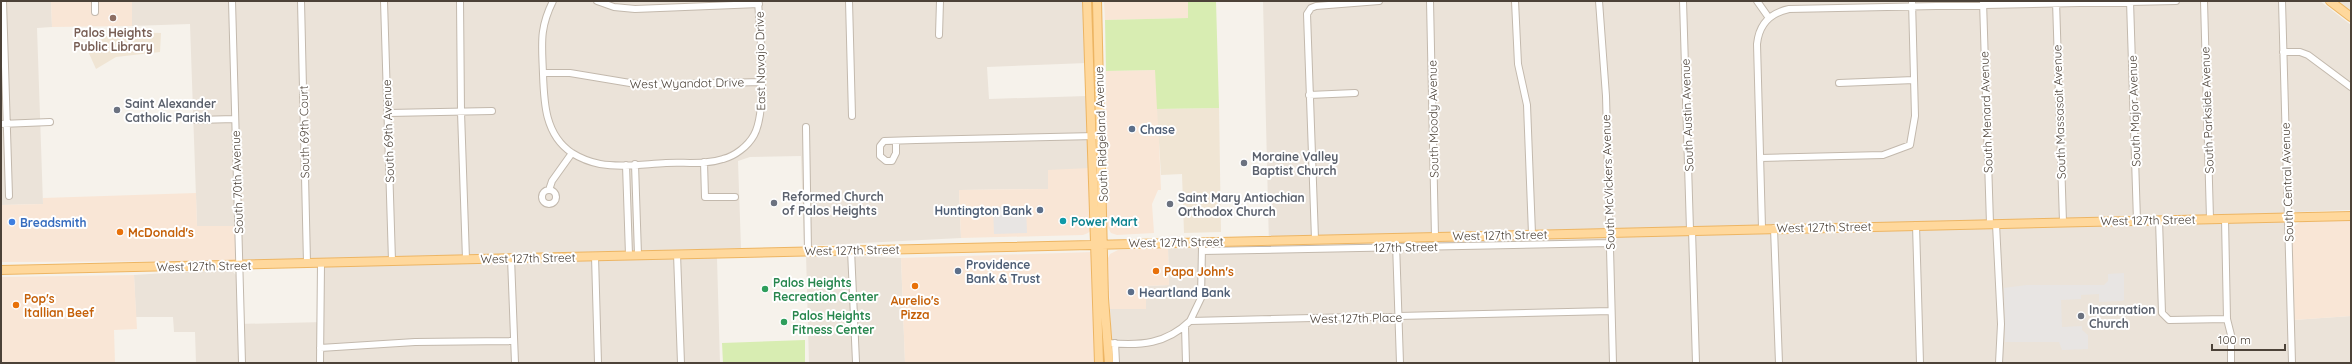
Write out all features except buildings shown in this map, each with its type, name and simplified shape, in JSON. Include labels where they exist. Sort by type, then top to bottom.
[{"type":"main road","name":"South Ridgeland Avenue","points":[[1088,1],[1092,136],[1104,298],[1112,343],[1108,363]]},
{"type":"main road","name":"South Ridgeland Avenue","points":[[1097,1],[1101,136],[1099,363]]},
{"type":"main road","points":[[2330,1],[2351,17]]},
{"type":"main road","name":"West 127th Street","points":[[1,270],[1610,233],[1762,228],[2351,216]]},
{"type":"street","points":[[3,1],[4,123],[9,196]]},
{"type":"street","points":[[95,1],[95,12]]},
{"type":"street","name":"South 70th Avenue","points":[[232,1],[242,363]]},
{"type":"street","name":"South 69th Court","points":[[300,1],[307,263]]},
{"type":"street","name":"South 69th Avenue","points":[[384,1],[392,261]]},
{"type":"street","points":[[460,1],[461,112],[466,259]]},
{"type":"street","name":"East Navajo Drive","points":[[553,1],[544,19],[543,73],[547,118],[555,135],[572,152],[594,163],[626,165],[704,162],[729,157],[741,150],[752,138],[761,114],[758,3]]},
{"type":"street","points":[[597,1],[614,7],[635,9],[758,3]]},
{"type":"street","points":[[849,1],[852,116]]},
{"type":"street","points":[[939,34],[940,1]]},
{"type":"street","points":[[1315,239],[1307,18],[1309,10],[1316,6],[1379,1]]},
{"type":"street","name":"South Moody Avenue","points":[[1430,1],[1435,237]]},
{"type":"street","points":[[1515,1],[1518,64],[1528,105],[1532,234]]},
{"type":"street","name":"South McVickers Avenue","points":[[1599,1],[1606,96],[1613,363]]},
{"type":"street","name":"South Austin Avenue","points":[[1684,1],[1696,363]]},
{"type":"street","points":[[1757,1],[1769,18]]},
{"type":"street","points":[[1826,1],[1826,9]]},
{"type":"street","points":[[1762,228],[1757,44],[1760,30],[1769,18],[1779,11],[1912,4],[2176,1]]},
{"type":"street","name":"South Parkside Avenue","points":[[2204,1],[2210,219]]},
{"type":"street","name":"South Central Avenue","points":[[2282,1],[2292,363]]},
{"type":"street","name":"South Massasoit Avenue","points":[[2056,2],[2063,222]]},
{"type":"street","name":"South Major Avenue","points":[[2130,2],[2137,221]]},
{"type":"street","name":"South Menard Avenue","points":[[1983,3],[1993,224],[2001,324],[1999,363]]},
{"type":"street","points":[[1760,158],[1883,155],[1910,145],[1915,123],[1912,4]]},
{"type":"street","points":[[2283,52],[2300,52],[2308,55],[2351,87]]},
{"type":"street","name":"West Wyandot Drive","points":[[543,73],[570,73],[642,85],[761,82]]},
{"type":"street","points":[[1839,83],[1914,80]]},
{"type":"street","points":[[1309,94],[1355,93]]},
{"type":"street","points":[[388,113],[492,111]]},
{"type":"street","points":[[196,120],[235,119]]},
{"type":"street","points":[[4,123],[50,122]]},
{"type":"street","points":[[806,127],[808,251]]},
{"type":"street","points":[[896,141],[1101,136]]},
{"type":"street","points":[[550,190],[556,176],[572,152]]},
{"type":"street","points":[[704,162],[705,197],[735,197]]},
{"type":"street","points":[[635,164],[638,255]]},
{"type":"street","points":[[626,165],[629,255]]},
{"type":"street","points":[[2225,219],[2227,319],[2231,335],[2231,363]]},
{"type":"street","points":[[2159,220],[2162,313],[2169,320],[2227,319]]},
{"type":"street","points":[[1916,225],[1920,363]]},
{"type":"street","points":[[1774,228],[1779,363]]},
{"type":"street","points":[[1396,237],[1400,363]]},
{"type":"street","points":[[1116,363],[1112,343],[1165,339],[1190,321],[1200,298],[1201,242]]},
{"type":"street","name":"127th Street","points":[[1202,251],[1610,243]]},
{"type":"street","points":[[851,250],[856,363]]},
{"type":"street","points":[[677,254],[681,363]]},
{"type":"street","points":[[595,256],[598,363]]},
{"type":"street","points":[[511,258],[515,363]]},
{"type":"street","points":[[320,363],[321,263]]},
{"type":"street","name":"West 127th Place","points":[[1190,321],[1611,311]]},
{"type":"street","points":[[1185,326],[1186,363]]},
{"type":"street","points":[[320,348],[415,342],[514,341]]},
{"type":"shaded area","points":[[1,1],[51,1],[52,27],[37,28],[43,204],[1,205]]},
{"type":"shaded area","points":[[51,1],[132,1],[132,26],[52,27]]},
{"type":"shaded area","points":[[132,1],[1085,1],[1087,63],[987,67],[989,99],[1087,96],[1090,168],[1048,189],[959,190],[961,238],[804,246],[801,156],[750,157],[738,161],[741,248],[236,261],[235,226],[197,226],[190,24],[132,26]]},
{"type":"shaded area","points":[[1104,1],[1188,1],[1188,18],[1105,20]]},
{"type":"shaded area","points":[[1263,1],[2282,1],[2292,363],[1113,363],[1110,309],[1146,309],[1146,286],[1169,285],[1168,248],[1269,246]]},
{"type":"shaded area","points":[[2284,1],[2320,1],[2351,25],[2351,210],[2295,212],[2291,208]]},
{"type":"shaded area","points":[[2335,1],[2351,1],[2351,13]]},
{"type":"shaded area","points":[[113,32],[161,33],[160,52],[116,57],[96,69],[87,49]]},
{"type":"shaded area","points":[[1156,70],[1161,190],[1158,190],[1152,204],[1154,233],[1117,235],[1111,233],[1107,226],[1106,71]]},
{"type":"shaded area","points":[[1219,108],[1221,232],[1184,233],[1182,174],[1161,175],[1157,109]]},
{"type":"shaded area","points":[[1090,168],[1091,230],[1088,233],[1083,235],[961,238],[959,190],[1048,189],[1048,170]]},
{"type":"shaded area","points":[[196,193],[197,226],[235,226],[236,261],[1,262],[1,205],[43,204],[43,198]]},
{"type":"shaded area","points":[[1026,206],[1027,233],[994,234],[993,207]]},
{"type":"shaded area","points":[[2351,220],[2351,316],[2293,320],[2292,228],[2300,222]]},
{"type":"shaded area","points":[[1168,248],[1169,285],[1146,286],[1146,309],[1110,309],[1108,258],[1110,254],[1118,250]]},
{"type":"shaded area","points":[[1093,252],[1095,363],[905,363],[901,258]]},
{"type":"shaded area","points":[[806,254],[901,258],[905,363],[809,363]]},
{"type":"shaded area","points":[[715,256],[717,258],[720,363],[518,363],[515,266],[517,263],[523,261]]},
{"type":"shaded area","points":[[501,261],[509,267],[512,363],[196,363],[195,332],[174,332],[173,317],[136,317],[134,275],[230,269],[236,275],[238,324],[324,322],[323,273],[325,266]]},
{"type":"shaded area","points":[[2124,273],[2124,300],[2122,301],[2099,302],[2099,294],[2081,295],[2081,299],[2061,300],[2062,327],[2082,326],[2082,330],[2088,335],[2088,349],[2062,350],[2059,342],[2005,342],[2004,288],[2026,285],[2104,285],[2108,281],[2108,274]]},
{"type":"shaded area","points":[[134,275],[137,329],[114,330],[115,363],[1,363],[1,277]]},
{"type":"shaded area","points":[[2351,316],[2351,363],[2294,363],[2293,320]]},
{"type":"green space","points":[[1188,1],[1216,1],[1219,108],[1157,109],[1155,70],[1106,71],[1105,20],[1188,18]]},
{"type":"green space","points":[[805,340],[805,363],[723,363],[722,343]]},
{"type":"place","name":"Palos Heights Public Library","points":[[113,18]]},
{"type":"place","name":"Saint Alexander Catholic Parish","points":[[117,110]]},
{"type":"place","name":"Chase","points":[[1132,129]]},
{"type":"place","name":"Moraine Valley Baptist Church","points":[[1244,163]]},
{"type":"place","name":"Reformed Church of Palos Heights","points":[[774,203]]},
{"type":"place","name":"Saint Mary Antiochian Orthodox Church","points":[[1170,204]]},
{"type":"place","name":"Huntington Bank","points":[[1040,210]]},
{"type":"place","name":"Power Mart","points":[[1063,221]]},
{"type":"place","name":"Breadsmith","points":[[12,222]]},
{"type":"place","name":"McDonald's","points":[[120,232]]},
{"type":"place","name":"Providence Bank & Trust","points":[[958,271]]},
{"type":"place","name":"Papa John's","points":[[1156,271]]},
{"type":"place","name":"Aurelio's Pizza","points":[[915,286]]},
{"type":"place","name":"Palos Heights Recreation Center","points":[[765,289]]},
{"type":"place","name":"Heartland Bank","points":[[1131,292]]},
{"type":"place","name":"Pop's Itallian Beef","points":[[16,305]]},
{"type":"place","name":"Incarnation Church","points":[[2081,316]]},
{"type":"place","name":"Palos Heights Fitness Center","points":[[784,322]]}]
